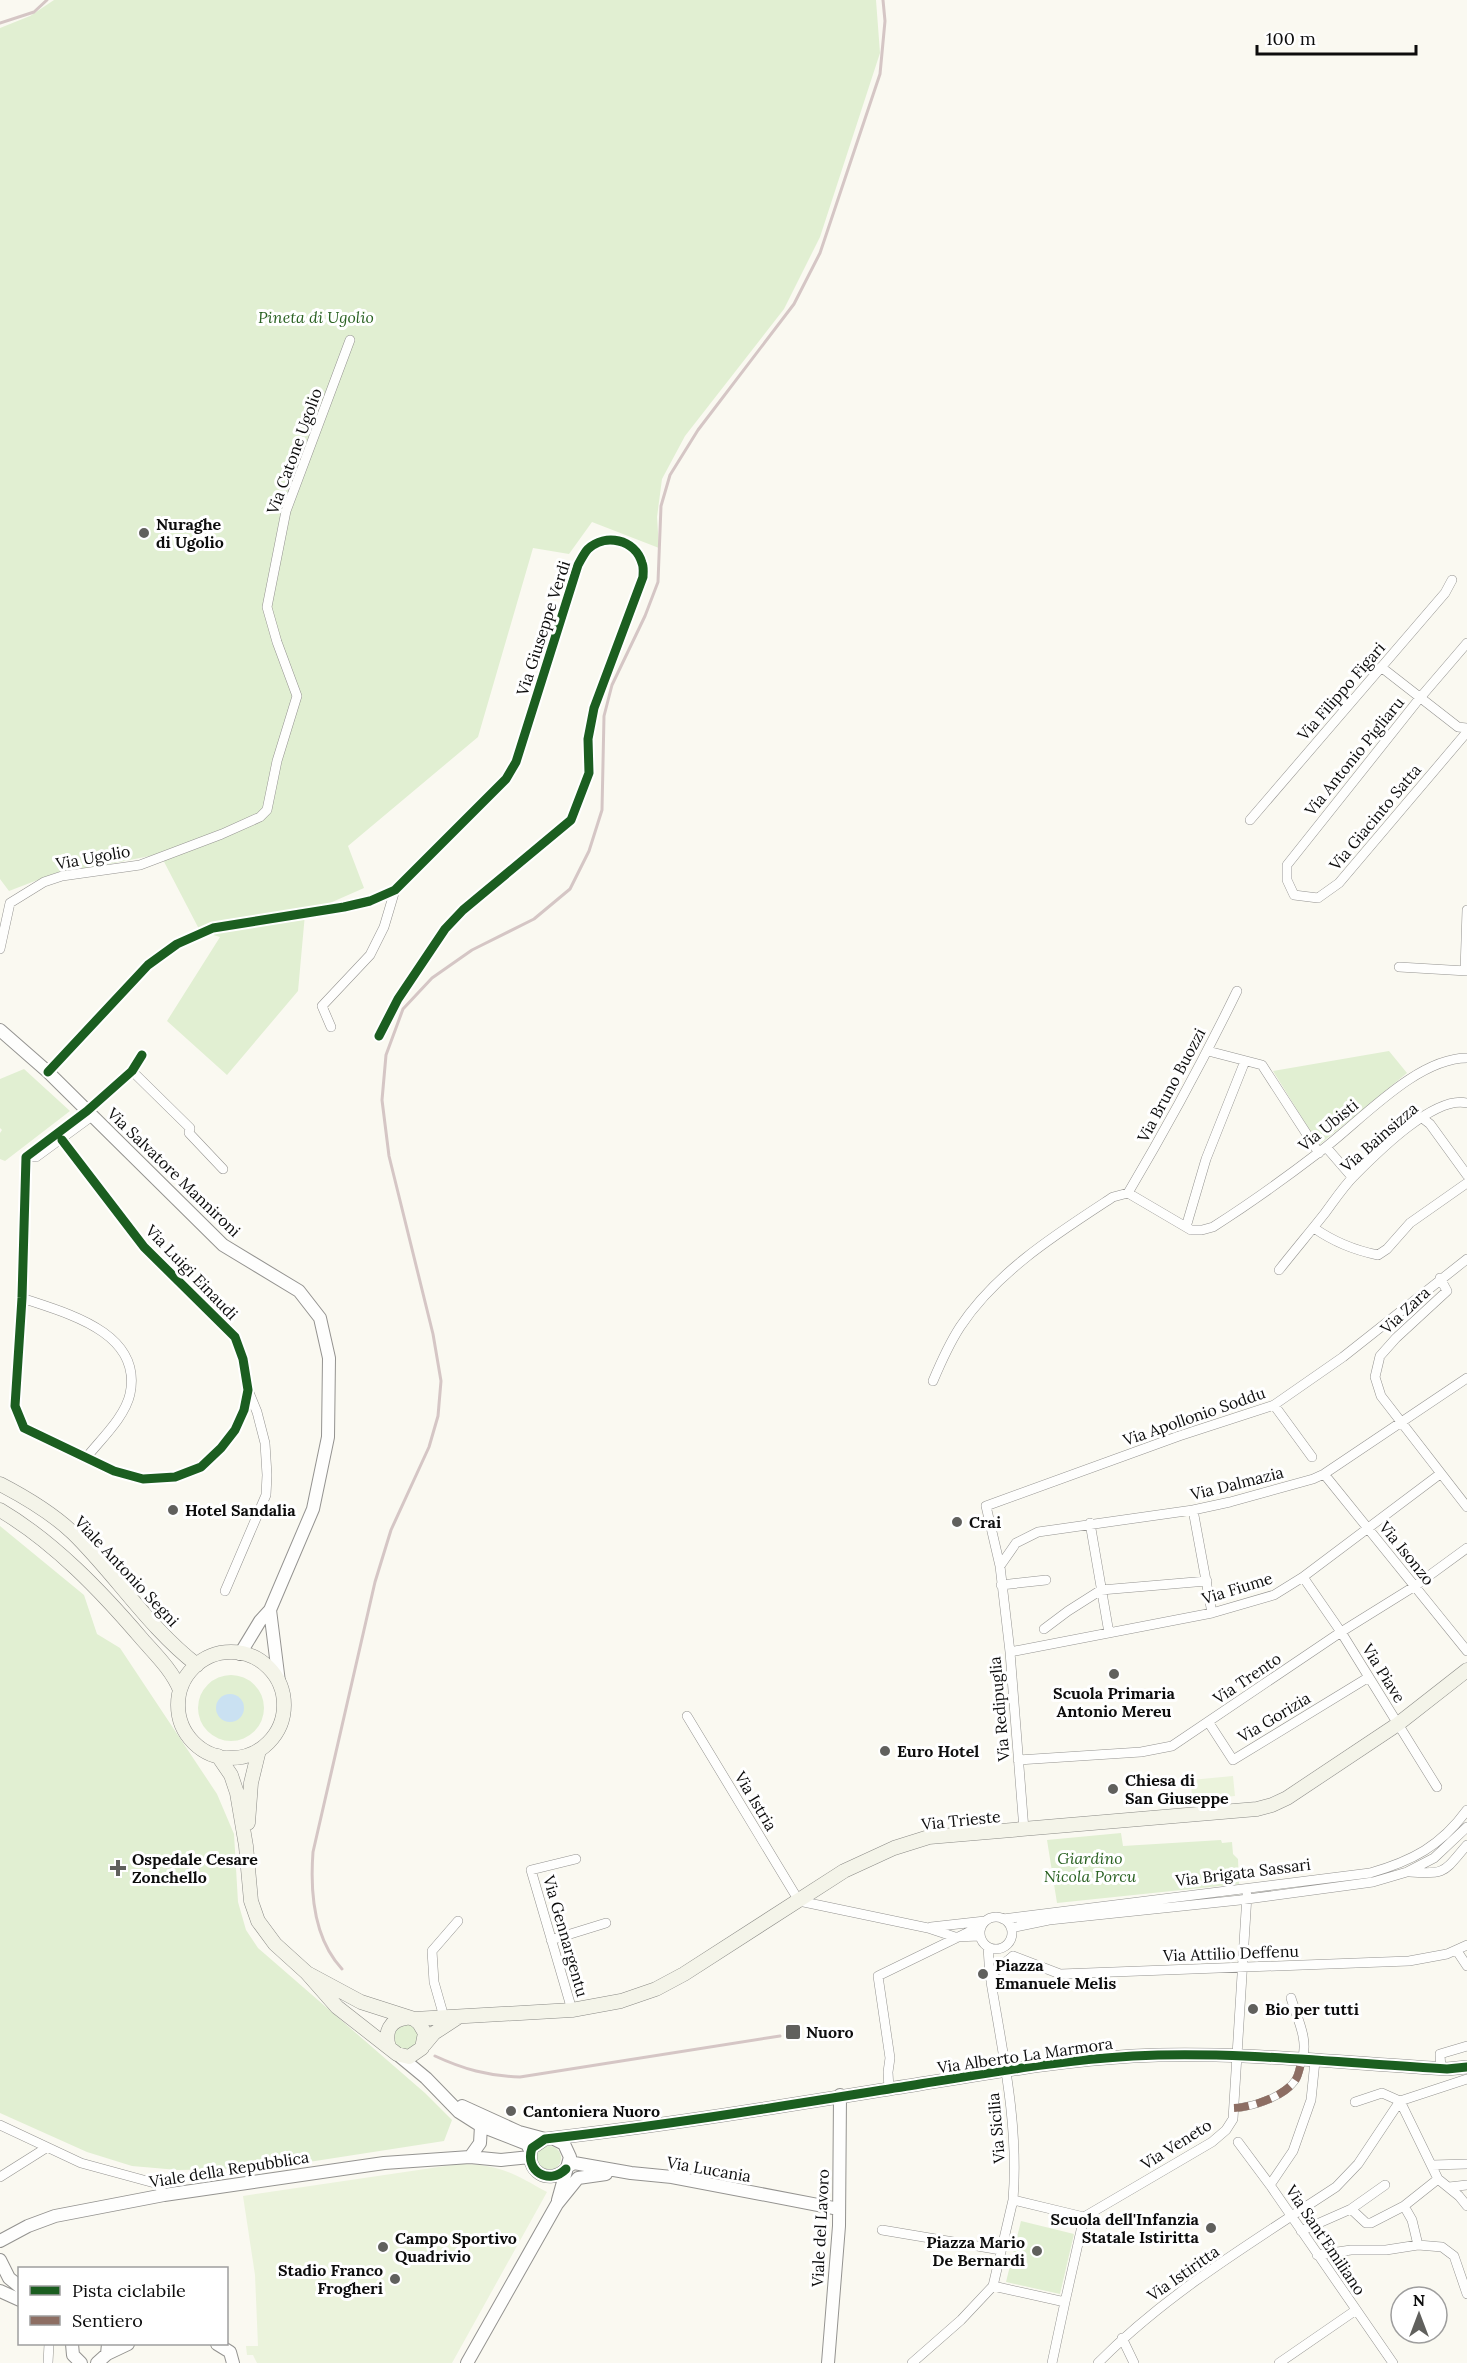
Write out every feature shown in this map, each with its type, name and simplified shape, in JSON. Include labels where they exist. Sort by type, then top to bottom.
[{"type":"main road","name":"Viale Antonio Segni","points":[[0,1484],[30,1501],[72,1532],[174,1646],[197,1665]]},
{"type":"main road","points":[[0,1510],[43,1539],[80,1574],[159,1658],[175,1677],[180,1690]]},
{"type":"main road","points":[[217,1654],[240,1654],[263,1664],[279,1682],[284,1707],[282,1720],[269,1742],[259,1750],[246,1756],[232,1758],[218,1756],[196,1745],[188,1736],[179,1714],[180,1690],[184,1680],[197,1665],[217,1654]]},
{"type":"main road","name":"Via Trieste","points":[[410,2019],[572,2010],[621,2001],[656,1989],[684,1974],[864,1860],[929,1837],[1272,1806],[1398,1724],[1467,1670]]},
{"type":"main road","points":[[246,1846],[251,1783],[259,1750]]},
{"type":"main road","points":[[218,1756],[231,1775],[237,1794],[246,1846],[251,1901],[258,1921],[275,1944],[307,1973],[337,2007],[393,2051],[409,2057],[422,2048],[425,2033],[419,2023],[361,2002],[307,1973]]},
{"type":"main road","name":"Via Trieste","points":[[422,2048],[434,2032],[451,2018]]},
{"type":"main road","points":[[393,2051],[387,2037],[389,2028],[396,2020],[410,2019]]},
{"type":"street","name":"Via Catone Ugolio","points":[[162,857],[260,817],[267,810],[277,761],[297,696],[267,607],[286,512],[350,340]]},
{"type":"street","name":"Via Giuseppe Verdi","points":[[48,1072],[148,965],[177,944],[213,928],[344,907],[370,901],[394,890],[506,779],[516,762],[578,565],[587,550],[601,541],[617,540],[626,543],[642,562],[643,577],[594,708],[588,739],[589,773],[571,820],[463,910],[445,929],[398,999],[379,1036]]},
{"type":"street","name":"Via Filippo Figari","points":[[1250,820],[1445,593],[1452,580]]},
{"type":"street","name":"Via Antonio Pigliaru","points":[[1293,895],[1287,880],[1287,865],[1419,699],[1467,643]]},
{"type":"street","points":[[1381,667],[1419,699],[1458,727],[1467,730]]},
{"type":"street","name":"Via Giacinto Satta","points":[[1293,895],[1318,898],[1340,883],[1467,730]]},
{"type":"street","name":"Via Ugolio","points":[[0,949],[10,903],[44,882],[62,876],[124,868],[162,857]]},
{"type":"street","points":[[331,1027],[322,1006],[370,955],[384,927],[394,890]]},
{"type":"street","points":[[1399,967],[1466,971],[1467,910]]},
{"type":"street","name":"Via Bruno Buozzi","points":[[1128,1193],[1208,1051],[1237,991]]},
{"type":"street","name":"Via Salvatore Mannironi","points":[[0,1030],[48,1072],[223,1245],[298,1291],[320,1318],[329,1358],[328,1437],[313,1509],[270,1610],[260,1621],[240,1654]]},
{"type":"street","points":[[1208,1051],[1262,1065],[1323,1150],[1352,1178]]},
{"type":"street","points":[[26,1157],[36,1157],[62,1140],[132,1071],[142,1055]]},
{"type":"street","name":"Via Ubisti","points":[[1186,1227],[1202,1230],[1213,1227],[1323,1150],[1389,1094],[1413,1078],[1443,1062],[1467,1058]]},
{"type":"street","points":[[933,1381],[957,1333],[986,1296],[1030,1255],[1113,1197],[1128,1193],[1186,1227],[1206,1159],[1245,1060]]},
{"type":"street","points":[[132,1071],[190,1128],[189,1133],[223,1169]]},
{"type":"street","name":"Via Bainsizza","points":[[1279,1270],[1352,1178],[1421,1117],[1440,1106],[1467,1103]]},
{"type":"street","points":[[26,1157],[89,1114]]},
{"type":"street","points":[[1421,1117],[1430,1125],[1467,1175]]},
{"type":"street","name":"Via Luigi Einaudi","points":[[26,1157],[22,1298],[15,1406],[24,1428],[114,1471],[143,1479],[174,1477],[201,1467],[236,1430],[244,1410],[248,1390],[243,1359],[235,1337],[144,1247],[62,1140]]},
{"type":"street","points":[[1314,1228],[1334,1242],[1358,1251],[1378,1255],[1387,1249],[1410,1223],[1467,1183]]},
{"type":"street","name":"Via Zara","points":[[1403,1422],[1381,1396],[1375,1377],[1380,1356],[1447,1291],[1440,1278],[1467,1259]]},
{"type":"street","name":"Via Apollonio Soddu","points":[[1000,1566],[986,1506],[1179,1436],[1274,1405],[1343,1357],[1440,1278]]},
{"type":"street","points":[[22,1298],[95,1326],[111,1338],[126,1354],[131,1373],[130,1395],[121,1413],[86,1458]]},
{"type":"street","name":"Via Dalmazia","points":[[1000,1566],[1016,1543],[1038,1532],[1193,1510],[1259,1494],[1324,1474],[1467,1378]]},
{"type":"street","points":[[225,1590],[266,1495],[265,1443],[257,1412],[248,1390]]},
{"type":"street","points":[[1274,1405],[1312,1457]]},
{"type":"street","points":[[1403,1422],[1467,1507]]},
{"type":"street","name":"Via Isonzo","points":[[1324,1474],[1467,1651]]},
{"type":"street","name":"Via Fiume","points":[[1010,1652],[1212,1613],[1274,1594],[1303,1577],[1440,1474]]},
{"type":"street","points":[[1193,1510],[1212,1613]]},
{"type":"street","points":[[1090,1523],[1109,1633]]},
{"type":"street","name":"Via Trento","points":[[1018,1760],[1155,1751],[1172,1746],[1341,1632],[1415,1586],[1467,1548]]},
{"type":"street","name":"Via Redipuglia","points":[[1000,1566],[1010,1652],[1024,1830]]},
{"type":"street","name":"Via Piave","points":[[1303,1577],[1341,1632],[1437,1787]]},
{"type":"street","points":[[1001,1585],[1046,1580]]},
{"type":"street","points":[[1044,1629],[1101,1590],[1207,1581]]},
{"type":"street","points":[[270,1610],[279,1682]]},
{"type":"street","name":"Via Gorizia","points":[[1209,1723],[1233,1760],[1369,1677]]},
{"type":"street","name":"Via Istria","points":[[687,1716],[799,1901]]},
{"type":"street","name":"Via Brigata Sassari","points":[[1003,1919],[1370,1873],[1396,1866],[1421,1854],[1448,1834],[1467,1810]]},
{"type":"street","name":"Via Brigata Sassari","points":[[1011,1928],[1049,1920],[1247,1899],[1373,1882],[1407,1872],[1434,1858],[1467,1827]]},
{"type":"street","name":"Via Brigata Sassari","points":[[1407,1872],[1433,1874],[1444,1871],[1467,1845]]},
{"type":"street","name":"Via Gennargentu","points":[[572,2010],[531,1870],[576,1859]]},
{"type":"street","name":"Via Veneto","points":[[1084,2217],[1212,2142],[1226,2130],[1233,2119],[1247,1887]]},
{"type":"street","points":[[799,1901],[928,1928],[955,1937]]},
{"type":"street","points":[[889,2089],[890,2058],[878,1976],[955,1937],[982,1928],[993,1917],[1003,1919],[1011,1928],[1010,1940],[1013,1956],[1001,1963],[994,1972],[991,1982]]},
{"type":"street","points":[[451,2018],[434,1982],[432,1951],[458,1921]]},
{"type":"street","points":[[552,1940],[606,1923]]},
{"type":"street","points":[[928,1928],[982,1928]]},
{"type":"street","points":[[982,1928],[988,1947],[1002,1948],[1010,1940]]},
{"type":"street","name":"Via Attilio Deffenu","points":[[1013,1956],[1060,1974],[1409,1961],[1457,1951],[1467,1945]]},
{"type":"street","name":"Via Sicilia","points":[[988,1947],[991,1982],[1012,2119],[1016,2168],[1013,2200]]},
{"type":"street","points":[[1457,1951],[1467,1966]]},
{"type":"street","points":[[1234,2108],[1250,2107],[1275,2097],[1296,2079],[1305,2050],[1291,1998]]},
{"type":"street","points":[[1441,2069],[1440,2054],[1467,2046]]},
{"type":"street","points":[[422,2048],[420,2064],[426,2078]]},
{"type":"street","points":[[393,2051],[426,2078],[459,2112],[519,2132],[560,2141],[567,2148],[570,2157],[557,2204]]},
{"type":"street","name":"Via Alberto La Marmora","points":[[548,2138],[704,2119],[840,2095],[1083,2060],[1134,2056],[1238,2056],[1441,2069],[1467,2067]]},
{"type":"street","name":"Via Sant'Emiliano","points":[[1315,2061],[1311,2100],[1293,2151],[1270,2185],[1393,2363]]},
{"type":"street","points":[[1400,2101],[1467,2079]]},
{"type":"street","points":[[1355,2102],[1382,2093],[1400,2101],[1438,2179],[1467,2206]]},
{"type":"street","name":"Viale del Lavoro","points":[[828,2363],[839,2209],[840,2095]]},
{"type":"street","name":"Via Istiritta","points":[[1098,2363],[1122,2338],[1156,2309],[1336,2187],[1348,2176],[1400,2101]]},
{"type":"street","points":[[482,2121],[527,2144],[534,2169],[543,2176],[556,2176],[569,2166]]},
{"type":"street","points":[[470,2157],[480,2144],[482,2121]]},
{"type":"street","points":[[0,2126],[81,2163],[158,2184],[164,2195]]},
{"type":"street","points":[[531,2154],[538,2142],[548,2138]]},
{"type":"street","points":[[1238,2142],[1270,2185]]},
{"type":"street","points":[[0,2177],[46,2148]]},
{"type":"street","name":"Viale della Repubblica","points":[[0,2241],[28,2226],[55,2216],[164,2195],[384,2163],[470,2157],[501,2160],[531,2154]]},
{"type":"street","points":[[1432,2165],[1467,2164]]},
{"type":"street","name":"Via Lucania","points":[[569,2166],[672,2177],[839,2209]]},
{"type":"street","points":[[467,2363],[557,2204],[578,2178],[590,2175],[631,2173]]},
{"type":"street","points":[[1351,2209],[1366,2223],[1371,2223],[1404,2206],[1438,2179]]},
{"type":"street","points":[[1301,2231],[1351,2209],[1384,2185]]},
{"type":"street","points":[[1449,2187],[1467,2186]]},
{"type":"street","points":[[912,2363],[961,2320],[993,2286],[1013,2200],[1084,2217],[1052,2363]]},
{"type":"street","points":[[1404,2206],[1412,2220],[1418,2245]]},
{"type":"street","points":[[882,2230],[1001,2250]]},
{"type":"street","points":[[1317,2255],[1351,2250],[1386,2250],[1418,2245],[1442,2247],[1454,2256],[1467,2294]]},
{"type":"street","points":[[0,2260],[9,2278],[18,2285]]},
{"type":"street","points":[[993,2286],[1065,2302]]},
{"type":"street","points":[[0,2290],[18,2299]]},
{"type":"street","points":[[1279,2363],[1356,2310]]},
{"type":"street","points":[[1122,2338],[1134,2363]]},
{"type":"street","points":[[46,2362],[49,2345]]},
{"type":"street","points":[[104,2353],[123,2345]]},
{"type":"street","points":[[220,2345],[230,2352],[232,2363]]},
{"type":"green space","name":"Pineta di Ugolio","points":[[54,0],[876,0],[880,53],[820,237],[784,309],[685,436],[662,479],[657,517],[659,548],[592,522],[569,554],[533,548],[478,737],[348,846],[364,888],[305,914],[298,991],[227,1075],[167,1021],[220,937],[200,931],[160,854],[61,871],[9,891],[0,879],[0,28],[30,16]]},
{"type":"green space","points":[[1389,1051],[1407,1073],[1319,1145],[1273,1071]]},
{"type":"green space","points":[[24,1069],[70,1111],[5,1161],[0,1159],[2,1130],[0,1128],[0,1079]]},
{"type":"green space","name":"Ospedale Cesare Zonchello","points":[[0,1526],[84,1595],[97,1634],[120,1648],[217,1794],[234,1834],[238,1902],[246,1930],[258,1948],[425,2093],[452,2120],[444,2141],[270,2168],[178,2170],[132,2166],[87,2152],[0,2113]]},
{"type":"green space","points":[[225,1675],[237,1675],[249,1680],[259,1690],[264,1708],[262,1721],[249,1736],[237,1741],[225,1741],[213,1736],[203,1726],[198,1714],[198,1702],[203,1690],[213,1680]]},
{"type":"green space","points":[[1233,1776],[1235,1796],[1192,1800],[1191,1780]]},
{"type":"green space","name":"Giardino Nicola Porcu","points":[[1121,1833],[1123,1846],[1221,1840],[1222,1843],[1232,1842],[1233,1854],[1238,1859],[1239,1884],[1057,1903],[1047,1840]]},
{"type":"green space","points":[[406,2024],[415,2028],[419,2037],[415,2046],[406,2050],[397,2046],[393,2037],[397,2028]]},
{"type":"green space","points":[[549,2146],[558,2149],[561,2158],[558,2167],[549,2170],[540,2167],[537,2158],[540,2149]]},
{"type":"green space","name":"Stadio Franco Frogheri","points":[[459,2164],[473,2164],[505,2171],[547,2192],[452,2363],[257,2363],[253,2355],[247,2355],[246,2346],[258,2346],[255,2275],[243,2196]]},
{"type":"green space","points":[[1021,2221],[1074,2234],[1060,2294],[1006,2282]]},
{"type":"water","points":[[230,1694],[240,1698],[244,1708],[240,1718],[230,1722],[220,1718],[216,1708],[220,1698]]},
{"type":"railway","points":[[0,23],[34,12],[47,0]]},
{"type":"railway","points":[[342,1969],[332,1957],[319,1929],[313,1898],[313,1852],[375,1582],[391,1530],[429,1447],[438,1416],[441,1381],[433,1334],[389,1156],[382,1100],[386,1055],[403,1009],[432,978],[472,950],[534,919],[570,889],[589,851],[602,810],[604,716],[612,685],[645,616],[658,582],[661,506],[670,475],[698,430],[794,304],[820,253],[880,74],[885,21],[883,0]]},
{"type":"railway","points":[[435,2056],[476,2071],[520,2077],[780,2036]]},
{"type":"marked path","points":[[1234,2108],[1259,2103],[1285,2091],[1296,2079],[1302,2060]]},
{"type":"cycle path","points":[[48,1072],[148,965],[177,944],[213,928],[344,907],[370,901],[395,890],[506,779],[516,762],[578,565],[587,551],[595,544],[611,540],[626,544],[638,555],[643,566],[643,577],[594,708],[588,739],[589,773],[571,820],[463,910],[445,929],[398,999],[379,1036]]},
{"type":"cycle path","points":[[62,1140],[144,1247],[235,1337],[243,1359],[248,1390],[244,1410],[235,1430],[221,1448],[201,1467],[175,1477],[143,1479],[114,1471],[24,1428],[15,1406],[22,1298],[26,1157],[87,1111],[132,1071],[142,1055]]},
{"type":"cycle path","points":[[566,2169],[552,2176],[540,2174],[532,2163],[530,2156],[532,2148],[545,2139],[686,2121],[999,2071],[1079,2061],[1133,2056],[1211,2055],[1447,2069],[1467,2067]]},
{"type":"place","name":"Nuraghe di Ugolio","points":[[144,533]]},
{"type":"place","name":"Hotel Sandalia","points":[[173,1510]]},
{"type":"place","name":"Crai","points":[[957,1522]]},
{"type":"place","name":"Scuola Primaria Antonio Mereu","points":[[1114,1674]]},
{"type":"place","name":"Euro Hotel","points":[[885,1751]]},
{"type":"place","name":"Chiesa di San Giuseppe","points":[[1113,1789]]},
{"type":"place","name":"Ospedale Cesare Zonchello","points":[[118,1868]]},
{"type":"place","name":"Piazza Emanuele Melis","points":[[983,1974]]},
{"type":"place","name":"Bio per tutti","points":[[1253,2009]]},
{"type":"place","name":"Nuoro","points":[[793,2032]]},
{"type":"place","name":"Cantoniera Nuoro","points":[[511,2111]]},
{"type":"place","name":"Scuola dell'Infanzia Statale Istiritta","points":[[1211,2228]]},
{"type":"place","name":"Campo Sportivo Quadrivio","points":[[383,2247]]},
{"type":"place","name":"Piazza Mario De Bernardi","points":[[1037,2251]]},
{"type":"place","name":"Stadio Franco Frogheri","points":[[395,2279]]}]
